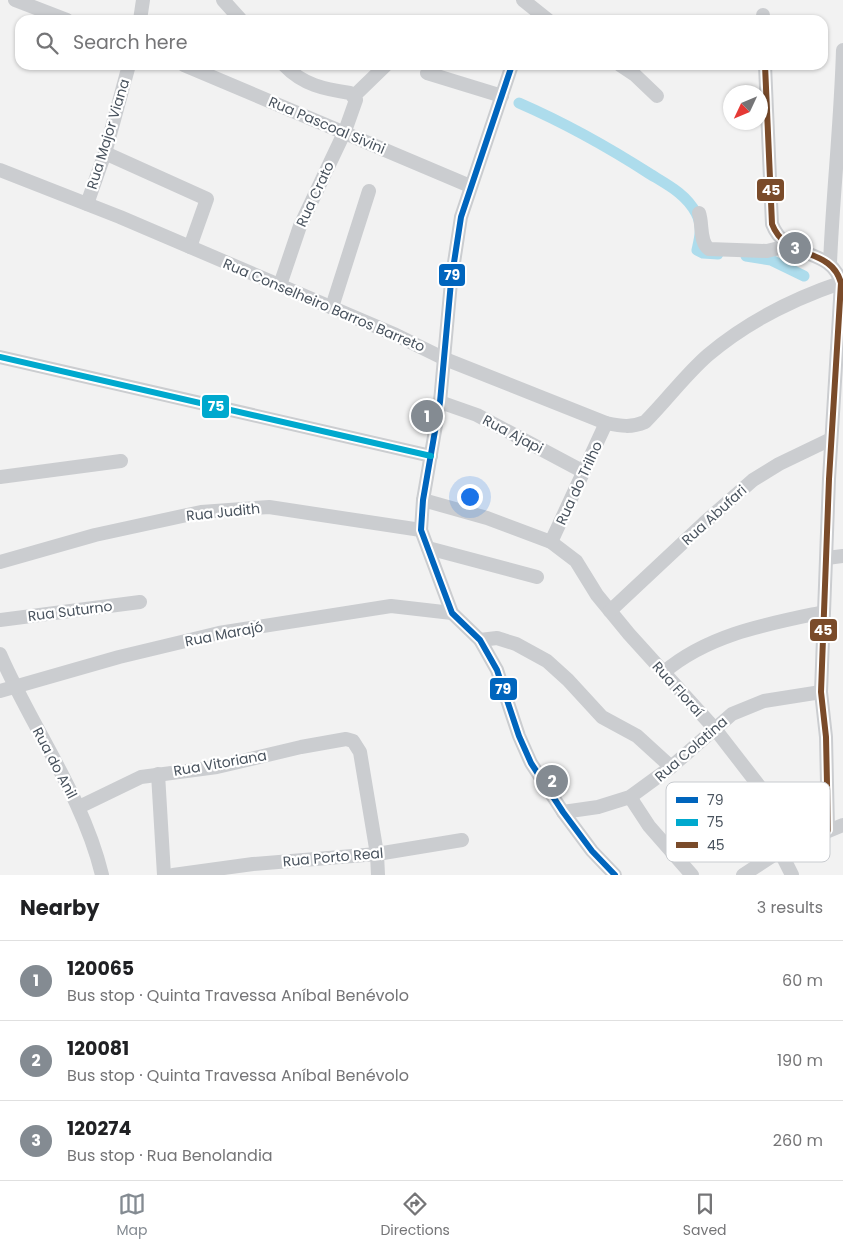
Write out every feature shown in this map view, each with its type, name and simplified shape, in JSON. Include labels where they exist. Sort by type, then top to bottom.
[{"type":"street","points":[[15,0],[54,15]]},
{"type":"street","points":[[141,15],[143,0]]},
{"type":"street","points":[[223,0],[236,15]]},
{"type":"street","points":[[527,9],[538,15]]},
{"type":"street","points":[[830,263],[835,172],[841,111],[843,50]]},
{"type":"street","name":"Rua Major Viana","points":[[87,204],[105,154],[129,70]]},
{"type":"street","name":"Rua Pascoal Sivini","points":[[196,70],[345,131],[470,186]]},
{"type":"street","points":[[290,70],[305,82],[355,100],[382,70]]},
{"type":"street","points":[[510,70],[470,186],[461,218],[452,272],[440,402],[423,500],[421,530],[452,613],[480,640],[497,670],[531,763],[563,812],[592,851],[615,875]]},
{"type":"street","points":[[628,70],[657,96]]},
{"type":"street","points":[[765,70],[772,224],[780,240],[788,246],[830,263],[838,272],[842,283],[836,431],[826,558],[821,692],[826,737],[827,782]]},
{"type":"street","points":[[427,73],[502,96]]},
{"type":"street","name":"Rua Crato","points":[[280,285],[300,226],[345,131],[355,100]]},
{"type":"street","points":[[105,154],[207,199],[190,247]]},
{"type":"street","name":"Rua Conselheiro Barros Barreto","points":[[0,170],[190,247],[332,307],[445,358],[606,423],[636,426],[645,422],[696,366],[720,345],[794,300],[842,283]]},
{"type":"street","points":[[332,307],[369,191]]},
{"type":"street","points":[[699,213],[706,247],[714,250],[767,251],[788,246]]},
{"type":"street","points":[[0,358],[431,456]]},
{"type":"street","name":"Rua Ajapi","points":[[440,402],[477,415],[584,472]]},
{"type":"street","name":"Rua do Trilho","points":[[551,542],[606,423]]},
{"type":"street","name":"Rua Abufari","points":[[610,611],[753,480],[836,431]]},
{"type":"street","points":[[0,476],[121,461]]},
{"type":"street","name":"Rua Floraí","points":[[423,500],[487,518],[551,542],[576,561],[610,611],[715,729],[756,782]]},
{"type":"street","name":"Rua Judith","points":[[0,562],[95,535],[201,512],[269,507],[421,530]]},
{"type":"street","points":[[428,548],[537,577]]},
{"type":"street","points":[[826,558],[843,556]]},
{"type":"street","name":"Rua Suturno","points":[[0,620],[140,602]]},
{"type":"street","name":"Rua Marajó","points":[[0,691],[119,657],[228,631],[391,606],[452,613]]},
{"type":"street","points":[[664,672],[678,660],[724,636],[770,623],[824,612]]},
{"type":"street","points":[[480,640],[497,638],[516,644],[547,662],[568,680],[597,713],[637,736],[671,767]]},
{"type":"street","name":"Rua do Anil","points":[[0,654],[14,686],[79,807],[102,875]]},
{"type":"street","name":"Rua Colatina","points":[[563,812],[598,807],[630,797],[671,767],[732,714],[764,701],[821,692]]},
{"type":"street","name":"Rua Vitoriana","points":[[79,807],[127,783],[158,774],[217,766],[346,739],[353,741],[360,752],[377,854]]},
{"type":"street","points":[[158,774],[164,875]]},
{"type":"street","points":[[630,797],[650,826],[666,845]]},
{"type":"street","points":[[830,829],[843,825]]},
{"type":"street","name":"Rua Porto Real","points":[[173,875],[253,864],[377,854],[462,840]]},
{"type":"street","points":[[377,854],[378,875]]},
{"type":"street","points":[[681,862],[692,875]]},
{"type":"street","points":[[743,875],[763,862]]},
{"type":"street","points":[[786,862],[792,875]]},
{"type":"waterway","points":[[519,103],[586,136],[676,190],[692,206],[700,222],[697,250],[703,253],[718,254]]},
{"type":"waterway","points":[[746,256],[771,260],[804,276]]},
{"type":"transit line","name":"79","points":[[510,70],[461,217],[451,282],[440,402],[423,500],[421,530],[452,613],[480,640],[497,670],[519,736],[531,763],[563,812],[592,851],[615,875]]},
{"type":"transit line","name":"45","points":[[765,70],[772,224],[779,236],[787,244],[828,263],[836,271],[841,283],[829,479],[821,692],[826,737],[827,782]]},
{"type":"transit line","name":"75","points":[[0,357],[431,456]]},
{"type":"place","name":"120274","points":[[795,248]]},
{"type":"place","name":"120065","points":[[427,416]]},
{"type":"place","name":"120081","points":[[552,781]]}]
